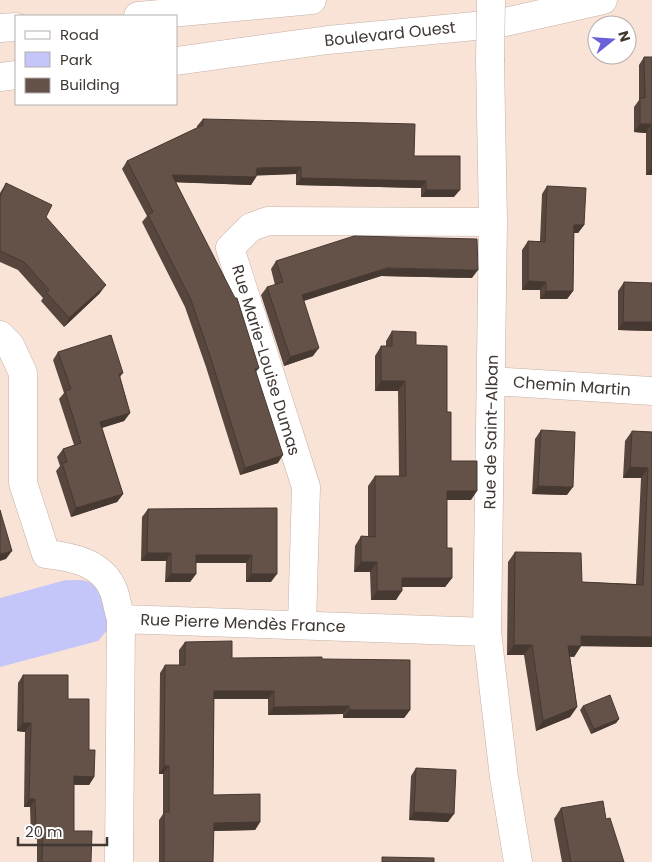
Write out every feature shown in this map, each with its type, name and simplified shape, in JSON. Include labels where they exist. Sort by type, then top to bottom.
[{"type":"street","points":[[149,15],[312,0]]},
{"type":"street","name":"Rue de Saint-Alban","points":[[491,0],[490,61],[494,222],[487,632],[504,776],[518,862]]},
{"type":"street","name":"Boulevard Ouest","points":[[178,61],[328,40],[496,24],[603,0]]},
{"type":"street","points":[[0,28],[15,27]]},
{"type":"street","points":[[0,77],[15,76]]},
{"type":"street","name":"Rue Marie-Louise Dumas","points":[[302,624],[306,487],[230,248],[251,227],[268,220],[494,222]]},
{"type":"street","points":[[0,335],[10,345],[22,373],[23,483],[46,554],[81,560],[104,574],[113,591],[121,619]]},
{"type":"street","name":"Chemin Martin","points":[[492,381],[652,391]]},
{"type":"street","name":"Rue Pierre Mendès France","points":[[119,862],[121,619],[487,632]]},
{"type":"green space","points":[[66,580],[86,581],[97,589],[106,608],[108,629],[98,641],[0,667],[0,598]]},
{"type":"building","points":[[644,57],[652,57],[652,167],[651,124],[640,124],[640,98],[645,98]]},
{"type":"building","points":[[203,119],[415,124],[414,156],[460,156],[460,190],[426,190],[426,181],[301,178],[301,167],[257,168],[256,177],[172,175],[235,298],[237,298],[259,368],[255,369],[283,455],[245,468],[191,300],[148,215],[153,212],[127,161],[203,125]]},
{"type":"building","points":[[6,183],[52,205],[46,217],[106,285],[69,318],[46,292],[49,290],[24,262],[0,251],[0,197]]},
{"type":"building","points":[[547,186],[586,188],[584,225],[574,225],[573,291],[546,291],[546,282],[528,281],[528,241],[545,242]]},
{"type":"building","points":[[354,236],[477,239],[478,270],[387,268],[302,295],[319,348],[290,357],[267,287],[283,282],[276,261]]},
{"type":"building","points":[[624,282],[652,283],[652,322],[623,322]]},
{"type":"building","points":[[392,331],[416,332],[416,345],[447,346],[447,412],[451,412],[451,461],[477,461],[477,491],[447,491],[447,548],[452,548],[452,578],[402,578],[402,591],[377,591],[377,562],[361,562],[361,536],[375,537],[375,476],[406,476],[405,381],[381,381],[381,346],[392,346]]},
{"type":"building","points":[[111,335],[123,373],[119,374],[130,413],[100,422],[123,494],[76,508],[62,463],[67,462],[63,449],[81,443],[65,391],[71,389],[58,352]]},
{"type":"building","points":[[541,430],[575,432],[573,487],[538,486]]},
{"type":"building","points":[[632,431],[652,432],[652,637],[581,636],[581,646],[568,646],[577,707],[543,721],[532,645],[514,645],[515,552],[581,553],[582,582],[643,585],[648,468],[630,467]]},
{"type":"building","points":[[277,508],[277,574],[251,574],[252,555],[196,555],[196,574],[171,574],[171,553],[147,553],[148,509]]},
{"type":"building","points":[[0,510],[12,551],[0,554]]},
{"type":"building","points":[[232,641],[232,658],[322,657],[322,659],[410,660],[410,710],[349,710],[349,706],[274,707],[274,691],[214,691],[213,795],[260,794],[260,822],[214,823],[213,862],[164,862],[164,812],[169,812],[169,766],[164,766],[165,665],[185,665],[185,642]]},
{"type":"building","points":[[23,675],[68,675],[68,699],[89,699],[89,750],[95,750],[94,777],[74,776],[74,831],[92,831],[91,862],[42,862],[43,830],[36,830],[35,799],[29,799],[31,723],[23,723]]},
{"type":"building","points":[[610,695],[619,719],[594,729],[583,706]]},
{"type":"building","points":[[416,768],[456,770],[454,814],[414,812]]},
{"type":"building","points":[[603,801],[606,819],[610,818],[624,862],[571,862],[561,808]]},
{"type":"building","points":[[382,857],[434,858],[434,862],[382,862]]}]
